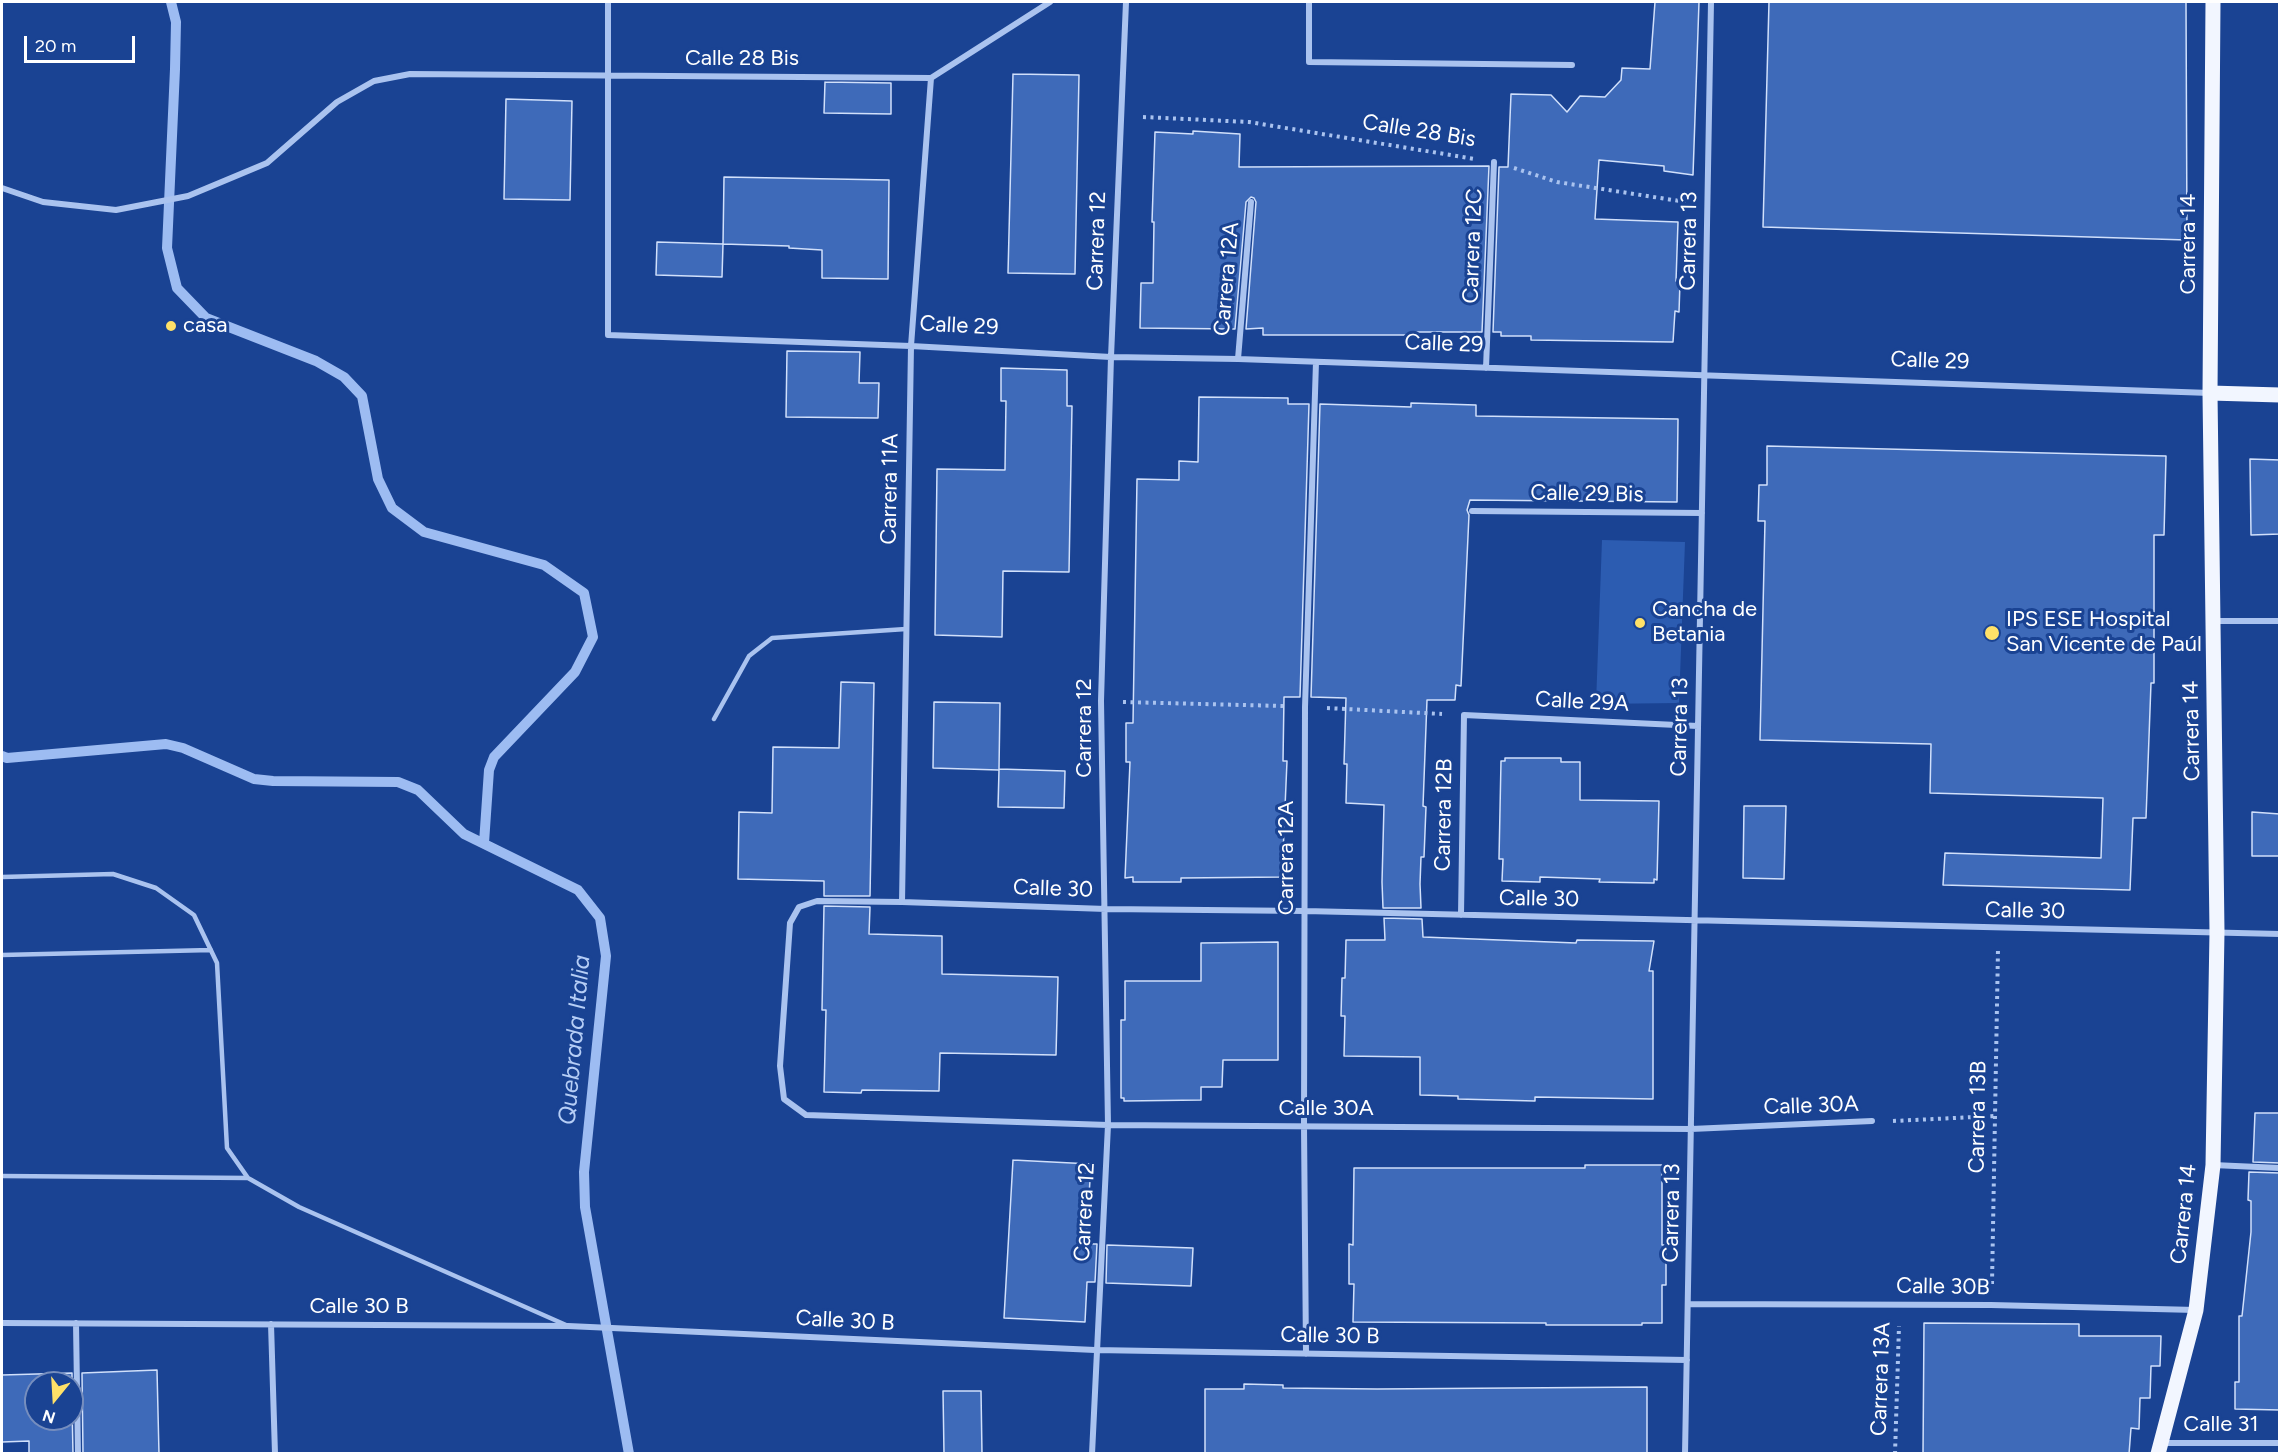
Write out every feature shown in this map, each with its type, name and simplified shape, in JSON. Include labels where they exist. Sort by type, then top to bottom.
[{"type":"main road","name":"Carrera 14","points":[[2160,1448],[2196,1310],[2213,1165],[2217,932],[2210,393],[2214,2]]},
{"type":"main road","name":"Calle 29","points":[[2210,393],[2280,395]]},
{"type":"street","points":[[608,2],[608,76]]},
{"type":"street","points":[[931,78],[1050,2]]},
{"type":"street","name":"Carrera 12","points":[[1092,1454],[1107,1125],[1106,909],[1101,701],[1111,357],[1126,2]]},
{"type":"street","points":[[1309,2],[1309,62],[1572,65]]},
{"type":"street","name":"Carrera 13","points":[[1686,1454],[1711,2]]},
{"type":"street","name":"Calle 28 Bis","points":[[2,188],[42,202],[116,210],[188,196],[267,163],[337,102],[374,81],[410,74],[931,78]]},
{"type":"street","name":"Calle 29","points":[[608,76],[608,335],[910,346],[1111,357],[1238,359],[2210,393]]},
{"type":"street","name":"Carrera 11A","points":[[902,902],[910,346],[931,78]]},
{"type":"street","name":"Carrera 12C","points":[[1486,368],[1494,162]]},
{"type":"street","name":"Carrera 12A","points":[[1238,359],[1251,202]]},
{"type":"street","name":"Carrera 12A","points":[[1306,1354],[1305,707],[1316,362]]},
{"type":"street","name":"Calle 29 Bis","points":[[1472,511],[1702,513]]},
{"type":"street","points":[[2213,621],[2280,621]]},
{"type":"street","name":"Calle 29A","points":[[1464,715],[1698,726]]},
{"type":"street","name":"Carrera 12B","points":[[1461,915],[1464,715]]},
{"type":"street","name":"Calle 30","points":[[784,1099],[780,1066],[790,923],[799,907],[817,901],[2280,934]]},
{"type":"street","name":"Calle 30A","points":[[784,1099],[806,1115],[1107,1125],[1691,1129],[1872,1122]]},
{"type":"street","points":[[2213,1165],[2280,1168]]},
{"type":"street","name":"Calle 30B","points":[[1688,1304],[1991,1305],[2196,1310]]},
{"type":"street","name":"Calle 30 B","points":[[2,1323],[568,1326],[1095,1350],[1687,1360]]},
{"type":"street","points":[[76,1323],[78,1454]]},
{"type":"street","points":[[272,1324],[275,1454]]},
{"type":"street","name":"Calle 31","points":[[2160,1448],[2280,1443]]},
{"type":"lane","points":[[714,719],[749,656],[772,638],[906,629]]},
{"type":"lane","points":[[2,877],[113,874],[156,888],[194,915],[217,963],[227,1148],[248,1178],[298,1207],[568,1326]]},
{"type":"lane","points":[[2,955],[211,950]]},
{"type":"lane","points":[[2,1176],[248,1178]]},
{"type":"path","name":"Calle 28 Bis","points":[[1121,116],[1249,122],[1494,162],[1557,182],[1707,205]]},
{"type":"path","name":"Carrera 13B","points":[[1991,1305],[1998,929]]},
{"type":"path","points":[[1872,1122],[1995,1116]]},
{"type":"path","name":"Carrera 13A","points":[[1895,1454],[1899,1304]]},
{"type":"shaded area","name":"Cancha de Betania","points":[[1602,540],[1685,542],[1679,703],[1596,704]]},
{"type":"building","points":[[1655,2],[1699,2],[1693,175],[1664,171],[1664,166],[1599,160],[1595,219],[1678,222],[1676,281],[1680,282],[1679,312],[1675,311],[1673,342],[1531,340],[1531,336],[1501,336],[1501,332],[1493,332],[1499,167],[1508,167],[1511,94],[1551,95],[1567,112],[1580,96],[1605,97],[1621,80],[1622,68],[1650,69]]},
{"type":"building","points":[[1769,2],[2186,2],[2187,240],[1763,227]]},
{"type":"building","points":[[1013,74],[1079,75],[1075,274],[1008,273]]},
{"type":"building","points":[[825,82],[891,83],[891,114],[824,113]]},
{"type":"building","points":[[506,99],[572,101],[570,200],[504,199]]},
{"type":"building","points":[[1193,131],[1240,134],[1239,167],[1489,166],[1482,332],[1417,332],[1417,335],[1263,335],[1263,328],[1246,329],[1256,202],[1251,197],[1246,202],[1235,329],[1140,328],[1141,283],[1153,283],[1154,222],[1152,222],[1155,132],[1193,134]]},
{"type":"building","points":[[724,177],[889,180],[888,279],[822,278],[822,250],[789,248],[789,246],[723,244]]},
{"type":"building","points":[[657,242],[723,244],[722,277],[656,275]]},
{"type":"building","points":[[787,351],[860,352],[859,383],[879,383],[878,418],[786,417]]},
{"type":"building","points":[[1001,368],[1067,370],[1067,406],[1072,406],[1069,572],[1003,571],[1002,637],[935,635],[937,469],[1005,470],[1006,401],[1001,401]]},
{"type":"building","points":[[1199,397],[1288,398],[1288,404],[1309,404],[1300,697],[1284,697],[1283,761],[1287,761],[1282,877],[1181,878],[1181,882],[1133,882],[1133,877],[1125,878],[1130,762],[1126,762],[1126,723],[1133,723],[1137,479],[1179,480],[1179,461],[1198,462]]},
{"type":"building","points":[[1411,403],[1476,405],[1476,416],[1678,419],[1677,502],[1470,500],[1467,510],[1469,515],[1461,686],[1456,685],[1455,700],[1427,700],[1423,806],[1426,807],[1424,857],[1421,857],[1421,908],[1383,908],[1384,805],[1346,803],[1347,764],[1344,764],[1346,698],[1311,697],[1320,404],[1411,407]]},
{"type":"building","name":"IPS ESE Hospital San Vicente de Paúl","points":[[1767,446],[2166,456],[2164,535],[2154,535],[2154,683],[2151,683],[2146,818],[2133,818],[2130,890],[1943,885],[1945,853],[2101,858],[2103,798],[1930,793],[1931,744],[1760,740],[1765,521],[1758,521],[1759,485],[1767,485]]},
{"type":"building","points":[[2250,459],[2280,460],[2280,534],[2251,535]]},
{"type":"building","points":[[841,682],[874,683],[870,896],[824,896],[824,881],[738,879],[739,812],[772,813],[773,747],[839,748]]},
{"type":"building","points":[[934,702],[1000,703],[999,769],[1065,771],[1064,808],[998,807],[999,770],[933,768]]},
{"type":"building","points":[[1505,758],[1561,758],[1561,762],[1580,762],[1580,800],[1659,801],[1657,880],[1654,879],[1654,883],[1599,882],[1600,879],[1540,877],[1540,882],[1502,881],[1503,859],[1499,859],[1501,761],[1505,761]]},
{"type":"building","points":[[1744,806],[1786,806],[1784,879],[1743,878]]},
{"type":"building","points":[[2252,812],[2280,814],[2280,856],[2252,856]]},
{"type":"building","points":[[824,906],[870,907],[869,934],[942,936],[942,974],[1058,977],[1056,1055],[940,1053],[939,1091],[824,1092],[826,1010],[822,1010]]},
{"type":"building","points":[[1384,918],[1422,919],[1423,937],[1576,943],[1577,940],[1654,941],[1649,971],[1653,971],[1653,1099],[1535,1097],[1535,1101],[1458,1099],[1458,1096],[1420,1095],[1420,1057],[1344,1056],[1345,1016],[1341,1016],[1346,940],[1385,940]]},
{"type":"building","points":[[1278,942],[1278,1060],[1223,1060],[1222,1087],[1201,1087],[1201,1100],[1124,1101],[1124,1098],[1121,1098],[1121,1020],[1125,1020],[1125,981],[1201,981],[1201,943]]},
{"type":"building","points":[[2255,1113],[2280,1113],[2280,1163],[2253,1162]]},
{"type":"building","points":[[1013,1160],[1091,1164],[1086,1244],[1097,1244],[1095,1282],[1087,1282],[1085,1322],[1004,1318]]},
{"type":"building","points":[[1585,1165],[1662,1165],[1662,1245],[1666,1245],[1666,1285],[1662,1285],[1662,1323],[1546,1325],[1546,1323],[1353,1322],[1354,1284],[1349,1284],[1349,1244],[1353,1245],[1354,1168],[1585,1168]]},
{"type":"building","points":[[2249,1172],[2280,1173],[2280,1410],[2235,1409],[2235,1382],[2239,1382],[2239,1316],[2242,1316],[2251,1232],[2251,1201],[2248,1200]]},
{"type":"building","points":[[1107,1245],[1193,1248],[1191,1286],[1106,1283]]},
{"type":"building","points":[[1924,1323],[2079,1324],[2079,1336],[2161,1336],[2160,1366],[2151,1366],[2150,1398],[2140,1398],[2139,1429],[2131,1428],[2129,1454],[1923,1454]]},
{"type":"building","points":[[157,1370],[159,1454],[83,1454],[84,1373]]},
{"type":"building","points":[[24,1374],[24,1431],[73,1431],[73,1454],[29,1454],[29,1441],[2,1442],[2,1375]]},
{"type":"building","points":[[1244,1384],[1283,1385],[1283,1388],[1377,1389],[1647,1387],[1647,1454],[1205,1454],[1205,1389],[1244,1389]]},
{"type":"building","points":[[943,1391],[981,1391],[982,1454],[944,1454]]},
{"type":"waterway","points":[[171,2],[176,22],[167,248],[177,288],[206,318],[316,361],[344,377],[362,396],[378,479],[392,508],[424,532],[544,565],[584,593],[593,637],[575,672],[494,757],[489,770],[484,843]]},
{"type":"waterway","name":"Quebrada Italia","points":[[2,756],[7,758],[166,744],[183,748],[254,779],[398,782],[418,790],[464,834],[578,890],[600,918],[606,956],[584,1172],[585,1207],[629,1454]]},
{"type":"place","name":"casa","points":[[171,326]]},
{"type":"place","name":"Cancha de Betania","points":[[1640,623]]},
{"type":"place","name":"IPS ESE Hospital San Vicente de Paúl","points":[[1992,633]]}]
